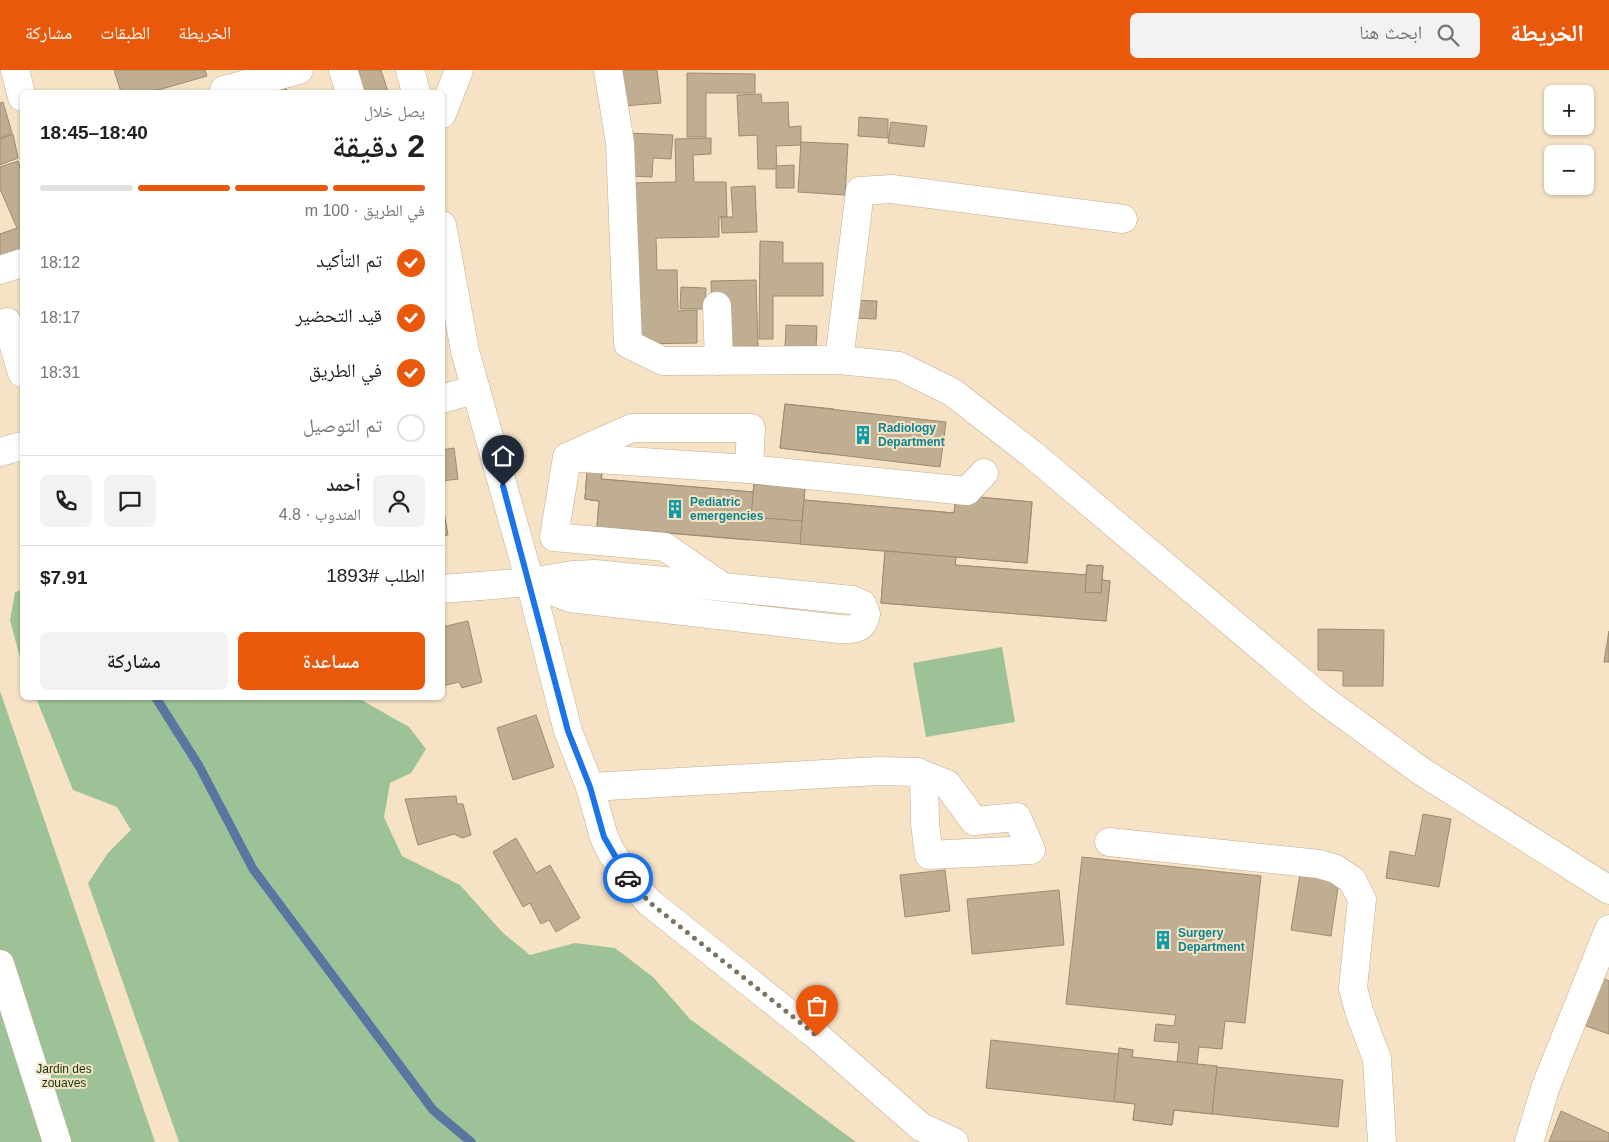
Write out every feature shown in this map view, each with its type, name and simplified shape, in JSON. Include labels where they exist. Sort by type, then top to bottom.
[{"type":"street","points":[[15,70],[20,90]]},
{"type":"street","points":[[224,90],[272,73],[300,70]]},
{"type":"street","points":[[343,70],[349,90]]},
{"type":"street","points":[[410,70],[415,90]]},
{"type":"street","points":[[445,106],[459,70]]},
{"type":"street","points":[[608,70],[620,144],[628,344],[663,361],[839,360],[899,366],[952,392],[1032,454],[1320,697],[1421,771],[1609,890]]},
{"type":"street","points":[[839,360],[860,191],[891,189],[1123,219]]},
{"type":"street","points":[[445,243],[465,351],[530,582],[568,731],[590,787],[604,837],[611,852],[633,884],[649,902],[817,1036],[921,1127],[954,1142]]},
{"type":"street","points":[[0,270],[20,264]]},
{"type":"street","points":[[445,337],[449,330],[454,307],[452,284]]},
{"type":"street","points":[[717,306],[718,361]]},
{"type":"street","points":[[9,322],[20,365]]},
{"type":"street","points":[[445,398],[476,390]]},
{"type":"street","points":[[567,457],[632,428],[751,428],[749,469]]},
{"type":"street","points":[[0,452],[20,447]]},
{"type":"street","points":[[567,457],[554,537],[665,547],[721,586]]},
{"type":"street","points":[[567,457],[749,469],[967,491],[984,473]]},
{"type":"street","points":[[445,589],[530,582],[572,574],[595,574],[856,600],[862,604],[866,614],[863,624],[858,628],[839,629],[570,598],[530,582]]},
{"type":"street","points":[[590,787],[878,770],[918,772],[924,775]]},
{"type":"street","points":[[1109,842],[1319,864],[1336,869],[1352,880],[1362,900],[1353,988],[1359,1011],[1377,1059],[1382,1142]]},
{"type":"street","points":[[1529,1142],[1546,1086],[1609,929]]},
{"type":"street","points":[[0,964],[57,1142]]},
{"type":"green space","points":[[20,591],[20,658],[10,620],[15,592]]},
{"type":"green space","points":[[1002,647],[1015,722],[926,737],[913,663]]},
{"type":"green space","name":"Jardin des zouaves","points":[[0,691],[155,1142],[0,1142]]},
{"type":"green space","points":[[37,700],[362,700],[409,727],[426,749],[411,773],[390,783],[384,817],[402,856],[460,885],[503,933],[530,955],[575,943],[615,948],[653,977],[690,1019],[856,1142],[179,1142],[88,883],[108,853],[131,830],[117,807],[73,790]]},
{"type":"building","points":[[114,70],[205,70],[207,76],[158,90],[120,90]]},
{"type":"building","points":[[352,70],[381,70],[387,90],[358,90]]},
{"type":"building","points":[[620,70],[657,70],[661,103],[623,106]]},
{"type":"building","points":[[687,73],[755,74],[755,93],[706,93],[706,137],[687,137]]},
{"type":"building","points":[[284,82],[286,90],[269,90]]},
{"type":"building","points":[[284,82],[286,90],[247,90]]},
{"type":"building","points":[[761,94],[762,103],[788,102],[789,127],[801,126],[801,145],[776,146],[777,169],[758,169],[757,135],[739,136],[737,95]]},
{"type":"building","points":[[3,102],[12,133],[0,138],[0,103]]},
{"type":"building","points":[[859,117],[888,119],[888,138],[858,136]]},
{"type":"building","points":[[891,122],[927,126],[924,147],[888,143]]},
{"type":"building","points":[[629,133],[673,135],[671,159],[653,158],[652,177],[627,176]]},
{"type":"building","points":[[13,134],[18,158],[0,165],[0,139]]},
{"type":"building","points":[[711,138],[711,154],[693,155],[694,182],[726,182],[727,217],[719,217],[719,237],[656,238],[657,270],[677,270],[678,311],[697,310],[697,343],[633,344],[629,183],[676,182],[675,139]]},
{"type":"building","points":[[801,142],[848,144],[845,195],[798,192]]},
{"type":"building","points":[[18,161],[20,167],[20,253],[0,261],[0,234],[17,228],[0,189],[0,167]]},
{"type":"building","points":[[794,165],[794,188],[776,188],[776,166]]},
{"type":"building","points":[[755,186],[757,232],[722,233],[721,217],[733,217],[731,187]]},
{"type":"building","points":[[760,241],[783,242],[783,263],[823,263],[823,296],[773,296],[773,339],[759,339]]},
{"type":"building","points":[[756,280],[758,346],[713,347],[711,281]]},
{"type":"building","points":[[681,287],[706,288],[705,309],[680,309]]},
{"type":"building","points":[[854,300],[877,301],[876,319],[853,318]]},
{"type":"building","points":[[786,325],[817,326],[816,349],[785,348]]},
{"type":"building","points":[[785,404],[834,409],[829,454],[780,448]]},
{"type":"building","name":"Radiology Department","points":[[785,404],[946,422],[940,467],[780,448]]},
{"type":"building","points":[[454,448],[458,479],[445,481],[445,450]]},
{"type":"building","points":[[587,472],[602,473],[599,501],[585,499]]},
{"type":"building","name":"Pediatric emergencies","points":[[587,472],[602,473],[601,479],[753,492],[749,540],[597,527],[599,501],[585,499]]},
{"type":"building","points":[[587,472],[602,473],[601,479],[753,492],[754,484],[805,488],[804,500],[954,513],[956,495],[1032,502],[1027,563],[956,557],[955,565],[1086,575],[1087,565],[1103,566],[1102,580],[1110,581],[1106,621],[881,603],[885,551],[597,527],[599,501],[585,499]]},
{"type":"building","points":[[754,484],[805,488],[802,521],[751,517]]},
{"type":"building","points":[[956,495],[1032,502],[1027,563],[800,544],[804,500],[954,513]]},
{"type":"building","points":[[445,518],[448,535],[445,536]]},
{"type":"building","points":[[885,551],[956,557],[955,565],[1086,575],[1087,565],[1103,566],[1102,580],[1110,581],[1106,621],[881,603]]},
{"type":"building","points":[[1087,565],[1103,566],[1101,593],[1085,592]]},
{"type":"building","points":[[468,621],[482,682],[462,688],[459,682],[445,685],[445,626]]},
{"type":"building","points":[[1318,629],[1384,630],[1383,686],[1343,686],[1343,671],[1318,670]]},
{"type":"building","points":[[1609,631],[1609,662],[1604,662]]},
{"type":"building","points":[[536,715],[554,767],[513,780],[497,728]]},
{"type":"building","points":[[456,796],[457,804],[463,804],[471,835],[462,838],[454,834],[418,845],[405,799]]},
{"type":"building","points":[[1423,814],[1451,819],[1439,887],[1386,878],[1390,851],[1415,856]]},
{"type":"building","points":[[516,838],[536,873],[550,865],[580,918],[556,932],[549,920],[541,924],[530,903],[523,907],[493,852]]},
{"type":"building","name":"Surgery Department","points":[[1082,857],[1261,876],[1245,1023],[1225,1021],[1222,1049],[1199,1047],[1197,1065],[1343,1080],[1338,1127],[1174,1110],[1172,1125],[1133,1120],[1135,1104],[986,1088],[991,1040],[1119,1054],[1119,1048],[1133,1050],[1132,1057],[1177,1062],[1179,1043],[1154,1041],[1156,1024],[1174,1026],[1176,1015],[1066,1004]]},
{"type":"building","points":[[945,870],[950,911],[905,917],[900,875]]},
{"type":"building","points":[[1300,874],[1339,880],[1331,936],[1291,930]]},
{"type":"building","points":[[1059,890],[1064,945],[972,954],[967,899]]},
{"type":"building","points":[[1601,977],[1609,981],[1609,1034],[1586,1026]]},
{"type":"building","points":[[1119,1048],[1133,1050],[1132,1057],[1217,1066],[1212,1114],[1174,1110],[1172,1125],[1133,1120],[1135,1104],[1114,1101]]},
{"type":"building","points":[[1561,1111],[1609,1133],[1609,1142],[1549,1142]]},
{"type":"waterway","points":[[157,700],[199,766],[253,869],[433,1110],[471,1142]]},
{"type":"way so far","points":[[628,878],[649,902],[817,1036]]},
{"type":"place","name":"Radiology Department","points":[[863,435]]},
{"type":"place","name":"Pediatric emergencies","points":[[675,509]]},
{"type":"place","name":"Surgery Department","points":[[1163,940]]},
{"type":"route","points":[[503,486],[568,731],[590,787],[604,837],[611,852],[628,878]]}]
